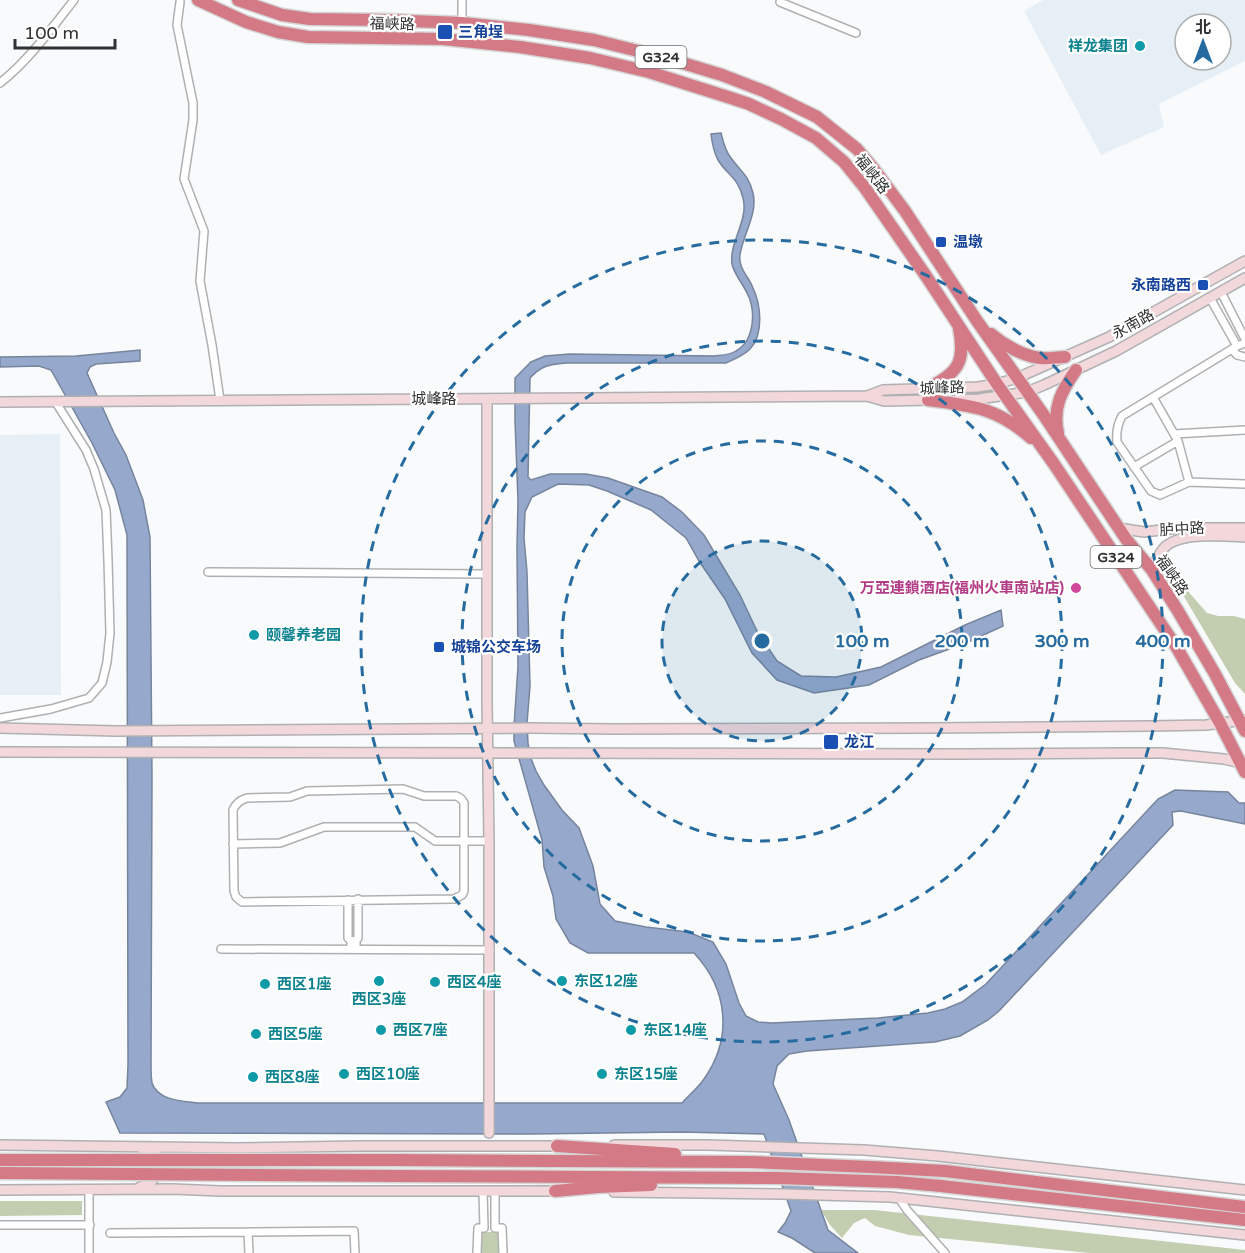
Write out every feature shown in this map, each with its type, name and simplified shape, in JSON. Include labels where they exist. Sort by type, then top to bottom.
[{"type":"highway","name":"福峡路","points":[[198,0],[246,22],[295,35],[322,38],[443,39],[520,46],[590,58],[649,72],[749,104],[816,138],[844,162],[865,188],[997,384],[1054,464],[1177,648],[1244,766]]},
{"type":"highway","name":"福峡路","points":[[238,0],[282,15],[310,20],[462,23],[572,36],[666,58],[744,83],[792,103],[817,117],[847,140],[865,158],[905,210],[964,302],[1119,528],[1152,570],[1243,724]]},
{"type":"highway","points":[[950,312],[964,302]]},
{"type":"highway","points":[[977,321],[1007,346],[1029,356],[1065,357]]},
{"type":"highway","points":[[928,395],[956,370],[962,351],[958,324]]},
{"type":"highway","points":[[1060,440],[1056,425],[1058,402],[1076,370]]},
{"type":"highway","points":[[928,395],[986,410],[1007,420],[1042,447]]},
{"type":"highway","points":[[1054,464],[1070,454]]},
{"type":"highway","points":[[557,1146],[704,1155],[744,1162]]},
{"type":"highway","points":[[0,1160],[812,1164],[945,1171],[1245,1207]]},
{"type":"highway","points":[[0,1173],[778,1178],[897,1182],[1245,1220]]},
{"type":"highway","points":[[555,1191],[778,1178]]},
{"type":"main road","name":"永南路","points":[[1017,378],[1109,338],[1245,261]]},
{"type":"main road","name":"城峰路","points":[[0,402],[867,396],[884,390],[952,400],[979,399],[1027,392],[1076,370],[1116,351],[1245,278]]},
{"type":"main road","name":"城峰路","points":[[928,395],[952,388],[978,387],[1017,378]]},
{"type":"main road","points":[[952,388],[952,400]]},
{"type":"main road","points":[[486,399],[489,1133]]},
{"type":"main road","name":"胪中路","points":[[1119,528],[1144,532],[1179,528],[1245,528]]},
{"type":"main road","name":"胪中路","points":[[1152,570],[1159,555],[1166,546],[1173,542],[1185,538],[1245,537]]},
{"type":"main road","points":[[0,728],[116,730],[614,729],[1243,724]]},
{"type":"main road","points":[[0,752],[1162,753],[1224,759],[1244,766]]},
{"type":"main road","points":[[0,1145],[238,1148],[636,1144],[800,1147],[938,1156],[1245,1190]]},
{"type":"main road","points":[[128,1146],[145,1149],[155,1154],[160,1166],[156,1177],[148,1185],[129,1189]]},
{"type":"main road","points":[[238,1148],[233,1152],[228,1165],[231,1179],[238,1186],[253,1190]]},
{"type":"main road","points":[[0,1190],[555,1191],[817,1195],[899,1198],[1245,1235]]},
{"type":"street","points":[[0,83],[20,65],[74,0]]},
{"type":"street","points":[[462,0],[462,23]]},
{"type":"street","points":[[781,0],[780,2],[856,33]]},
{"type":"street","points":[[180,2],[177,25],[193,104],[193,120],[184,179],[204,231],[200,281],[220,400]]},
{"type":"street","points":[[1221,292],[1245,341],[1122,416],[1116,434],[1117,442],[1150,492],[1160,495],[1189,482],[1245,484]]},
{"type":"street","points":[[1210,298],[1238,355],[1245,357]]},
{"type":"street","points":[[1153,397],[1178,441],[1189,482]]},
{"type":"street","points":[[0,718],[51,709],[89,698],[102,683],[107,662],[110,633],[106,510],[86,450],[59,401]]},
{"type":"street","points":[[1174,434],[1245,430]]},
{"type":"street","points":[[1134,467],[1178,441]]},
{"type":"street","points":[[208,572],[486,574]]},
{"type":"street","points":[[403,789],[424,796],[460,797],[464,803],[464,841],[464,891],[462,895],[454,899],[242,902],[236,897],[234,891],[233,810],[236,804],[247,798],[290,797],[307,791],[403,789]]},
{"type":"street","points":[[233,844],[280,843],[324,827],[415,827],[435,841],[489,841]]},
{"type":"street","points":[[353,950],[358,938],[358,899]]},
{"type":"street","points":[[348,900],[348,938],[351,940],[353,950]]},
{"type":"street","points":[[221,950],[490,950]]},
{"type":"street","points":[[489,1133],[489,1146]]},
{"type":"street","points":[[89,1190],[89,1253]]},
{"type":"street","points":[[477,1253],[478,1228],[483,1228],[483,1191]]},
{"type":"street","points":[[495,1191],[495,1228],[502,1228],[503,1253]]},
{"type":"street","points":[[899,1198],[945,1253]]},
{"type":"street","points":[[0,1225],[90,1225]]},
{"type":"street","points":[[110,1233],[354,1231],[355,1253]]},
{"type":"street","points":[[248,1232],[249,1253]]},
{"type":"shaded area","points":[[1043,0],[1245,0],[1245,61],[1233,67],[1233,12],[1173,12],[1173,72],[1223,72],[1159,104],[1164,127],[1101,155],[1024,11]]},
{"type":"shaded area","points":[[60,434],[61,695],[0,695],[0,435]]},
{"type":"green space","points":[[1179,581],[1207,613],[1245,619],[1245,694],[1235,683],[1176,583]]},
{"type":"green space","points":[[0,1201],[82,1201],[82,1215],[0,1216]]},
{"type":"green space","points":[[821,1210],[874,1210],[1245,1250],[1245,1253],[1090,1253],[909,1235],[875,1226],[865,1218],[854,1223],[842,1238],[830,1225]]},
{"type":"green space","points":[[481,1232],[499,1232],[499,1253],[481,1253]]},
{"type":"water","points":[[721,133],[727,152],[746,177],[753,193],[754,209],[740,260],[758,303],[760,319],[758,336],[745,354],[726,363],[566,363],[542,368],[530,378],[528,477],[531,480],[550,474],[586,474],[608,478],[662,497],[682,512],[704,535],[740,595],[757,631],[777,661],[801,676],[836,677],[881,667],[965,625],[1001,610],[1003,626],[966,643],[919,660],[869,685],[814,693],[777,680],[752,653],[725,599],[686,538],[651,510],[589,485],[558,484],[532,497],[525,512],[524,538],[530,686],[527,723],[530,756],[544,785],[562,810],[579,828],[593,866],[600,904],[615,921],[688,932],[713,942],[726,964],[739,1003],[746,1016],[758,1022],[878,1018],[928,1013],[962,1002],[986,984],[1158,799],[1175,790],[1228,792],[1239,803],[1245,803],[1245,824],[1181,811],[1172,812],[1173,825],[999,1011],[960,1036],[935,1042],[807,1051],[789,1054],[777,1066],[773,1084],[789,1120],[828,1230],[858,1253],[815,1253],[778,1232],[791,1211],[764,1134],[682,1132],[120,1133],[106,1102],[120,1097],[127,1088],[128,1065],[127,535],[115,490],[92,443],[51,370],[39,366],[0,367],[0,357],[76,356],[140,350],[140,361],[96,364],[90,367],[87,373],[126,455],[143,500],[150,537],[151,1069],[155,1089],[165,1097],[198,1103],[682,1103],[704,1079],[719,1047],[723,1031],[723,1014],[714,982],[694,953],[588,953],[570,943],[556,919],[553,896],[544,867],[542,840],[514,741],[518,666],[515,378],[531,362],[545,356],[570,354],[714,356],[731,353],[742,346],[750,332],[752,308],[747,293],[733,268],[732,256],[744,206],[738,185],[721,165],[714,151],[711,134]]},
{"type":"place","name":"三角埕","points":[[445,32]]},
{"type":"place","name":"祥龙集团","points":[[1140,46]]},
{"type":"place","name":"温墩","points":[[941,242]]},
{"type":"place","name":"永南路西","points":[[1203,285]]},
{"type":"place","name":"万亞連鎖酒店(福州火車南站店)","points":[[1076,588]]},
{"type":"place","name":"颐馨养老园","points":[[254,635]]},
{"type":"place","name":"城锦公交车场","points":[[439,647]]},
{"type":"place","name":"龙江","points":[[831,742]]},
{"type":"place","name":"西区3座","points":[[379,981]]},
{"type":"place","name":"东区12座","points":[[562,981]]},
{"type":"place","name":"西区4座","points":[[435,982]]},
{"type":"place","name":"西区1座","points":[[265,984]]},
{"type":"place","name":"西区7座","points":[[381,1030]]},
{"type":"place","name":"东区14座","points":[[631,1030]]},
{"type":"place","name":"西区5座","points":[[256,1034]]},
{"type":"place","name":"西区10座","points":[[344,1074]]},
{"type":"place","name":"东区15座","points":[[602,1074]]},
{"type":"place","name":"西区8座","points":[[253,1077]]}]
